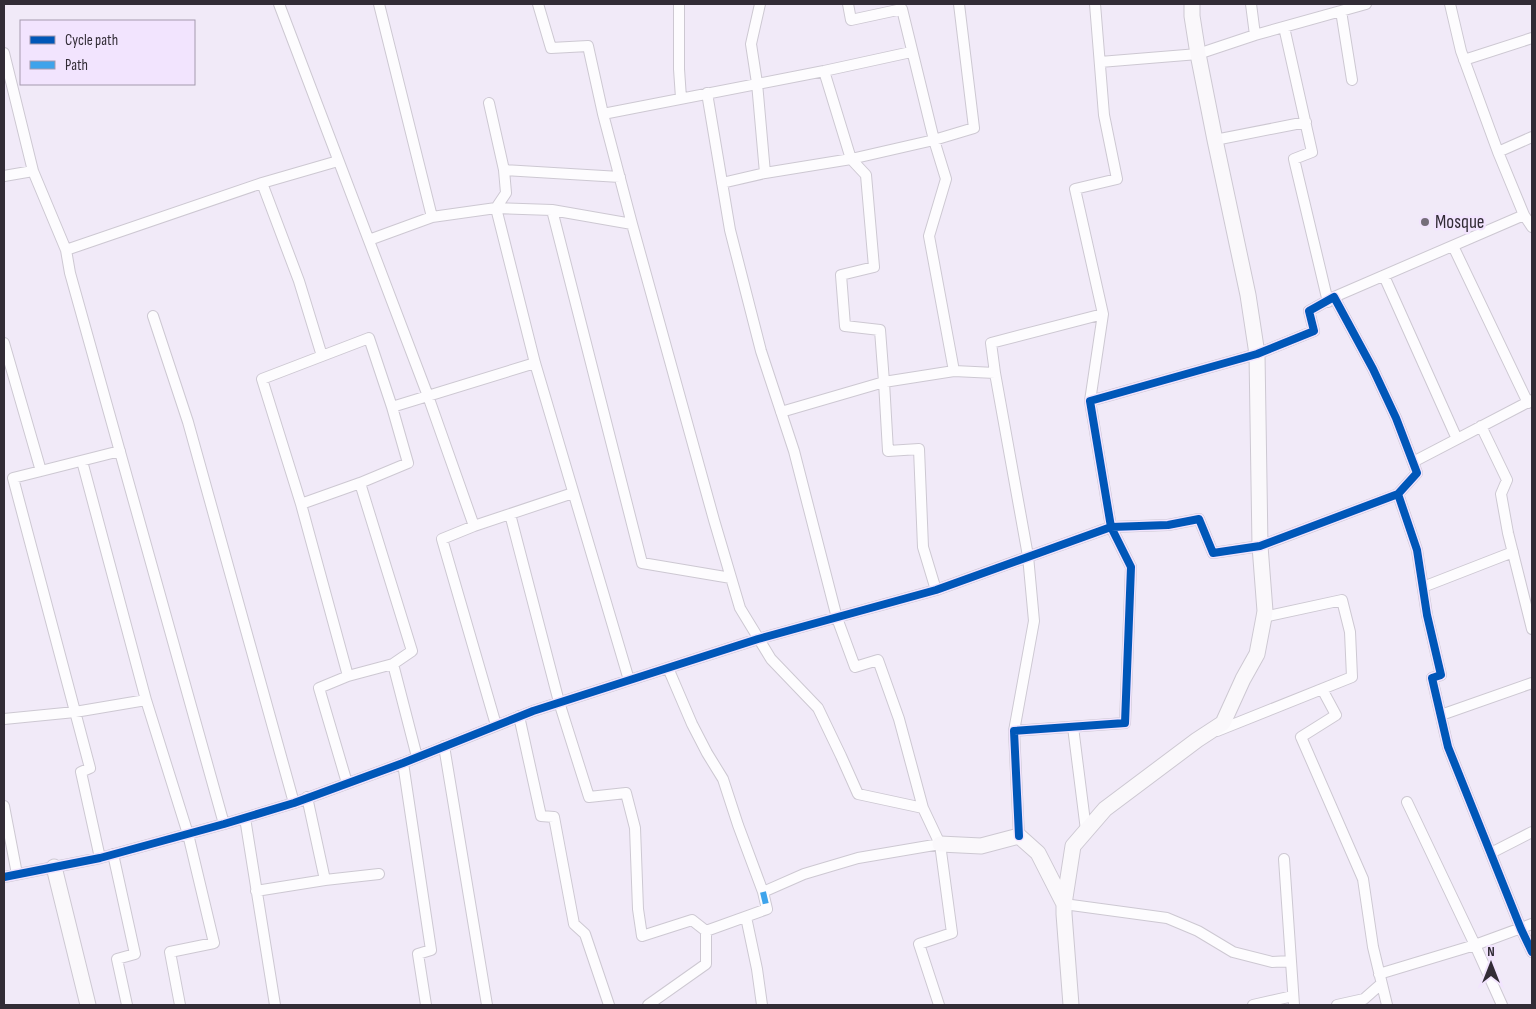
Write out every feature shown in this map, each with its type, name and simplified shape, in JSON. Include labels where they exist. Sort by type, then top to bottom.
[{"type":"street","points":[[279,4],[428,396],[474,526]]},
{"type":"street","points":[[379,4],[432,218]]},
{"type":"street","points":[[538,4],[552,48],[588,46],[603,114],[632,224],[740,608],[771,659],[818,708],[858,794],[923,808]]},
{"type":"street","points":[[679,4],[681,98]]},
{"type":"street","points":[[760,4],[750,44],[757,84],[765,173]]},
{"type":"street","points":[[848,4],[852,20],[902,9],[911,52],[946,179],[929,236],[954,371]]},
{"type":"street","points":[[722,183],[765,173],[851,159],[934,140],[974,128],[959,4]]},
{"type":"street","points":[[1014,731],[1124,723],[1131,567],[1110,527],[1090,401],[1103,314],[1076,189],[1117,179],[1104,115],[1095,4]]},
{"type":"street","points":[[1071,1005],[1064,904],[1073,846],[1105,809],[1199,738],[1223,723],[1242,679],[1256,654],[1265,611],[1260,546],[1256,354],[1248,295],[1214,140],[1198,54],[1192,4]]},
{"type":"street","points":[[1251,4],[1255,35]]},
{"type":"street","points":[[1100,62],[1198,54],[1345,8],[1366,4]]},
{"type":"street","points":[[1450,4],[1464,60],[1498,152],[1524,215],[1532,227]]},
{"type":"street","points":[[1345,8],[1352,80]]},
{"type":"street","points":[[4,877],[100,858],[294,803],[559,702],[758,639],[936,590],[1110,527],[1168,525],[1199,519],[1213,553],[1260,546],[1398,494],[1417,473],[1396,418],[1377,377],[1331,300],[1294,159],[1312,152],[1284,27]]},
{"type":"street","points":[[1464,60],[1532,38]]},
{"type":"street","points":[[603,114],[911,52]]},
{"type":"street","points":[[4,53],[33,171],[66,250],[70,273],[224,824]]},
{"type":"street","points":[[824,71],[851,159],[866,175],[874,267],[841,275],[845,326],[880,330],[888,451],[919,449],[923,547],[936,590]]},
{"type":"street","points":[[707,93],[730,230],[761,350],[794,451],[837,618],[855,668],[878,660],[899,719],[923,808],[940,844],[952,933],[919,944],[939,1005]]},
{"type":"street","points":[[489,103],[504,170],[506,193],[496,208],[535,363],[629,680]]},
{"type":"street","points":[[1214,140],[1306,122]]},
{"type":"street","points":[[1498,152],[1532,137]]},
{"type":"street","points":[[66,250],[262,183],[338,161]]},
{"type":"street","points":[[504,170],[620,177]]},
{"type":"street","points":[[4,176],[33,171]]},
{"type":"street","points":[[262,183],[299,281],[322,356]]},
{"type":"street","points":[[368,240],[432,218],[496,208],[552,210],[632,224]]},
{"type":"street","points":[[552,210],[642,563],[731,578]]},
{"type":"street","points":[[1090,401],[1256,354],[1314,332],[1309,311],[1524,215]]},
{"type":"street","points":[[1413,462],[1530,401],[1454,246]]},
{"type":"street","points":[[1384,276],[1457,438]]},
{"type":"street","points":[[1064,904],[1038,853],[1019,836],[1014,731],[1034,621],[1028,556],[991,342],[1103,314]]},
{"type":"street","points":[[153,316],[188,422],[294,803]]},
{"type":"street","points":[[301,504],[360,483],[408,463],[392,407],[368,338],[262,379],[301,504],[348,676]]},
{"type":"street","points":[[4,343],[41,471]]},
{"type":"street","points":[[392,407],[535,363]]},
{"type":"street","points":[[781,412],[884,382],[954,371],[995,373]]},
{"type":"street","points":[[1481,426],[1507,480],[1501,494],[1532,629]]},
{"type":"street","points":[[100,858],[81,772],[90,768],[13,478],[120,451]]},
{"type":"street","points":[[82,461],[146,700],[188,834],[214,943],[170,952],[180,1005]]},
{"type":"street","points":[[347,783],[319,688],[348,676],[393,664],[412,651],[360,483]]},
{"type":"street","points":[[496,725],[442,539],[474,526],[573,493]]},
{"type":"street","points":[[1398,494],[1417,550],[1427,615],[1441,675],[1432,678],[1448,747],[1520,929],[1532,952]]},
{"type":"street","points":[[510,514],[559,702],[589,797],[626,792],[635,828],[638,909],[642,936],[692,920],[706,932],[706,964],[648,1005]]},
{"type":"street","points":[[1423,587],[1513,552]]},
{"type":"street","points":[[1199,738],[1352,677],[1350,632],[1342,600],[1264,617]]},
{"type":"street","points":[[393,664],[417,757]]},
{"type":"street","points":[[668,668],[692,724],[723,779],[763,892],[767,909],[706,932]]},
{"type":"street","points":[[1441,715],[1532,683]]},
{"type":"street","points":[[1322,689],[1336,715],[1301,737],[1363,879],[1373,948],[1387,1005]]},
{"type":"street","points":[[4,719],[75,712],[146,700]]},
{"type":"street","points":[[519,716],[541,816],[554,817],[574,924],[585,934],[609,1005]]},
{"type":"street","points":[[1073,727],[1086,830]]},
{"type":"street","points":[[444,746],[488,1005]]},
{"type":"street","points":[[403,763],[431,950],[418,954],[426,1005]]},
{"type":"street","points":[[307,797],[325,880]]},
{"type":"street","points":[[1407,802],[1502,1005]]},
{"type":"street","points":[[4,806],[17,874]]},
{"type":"street","points":[[245,818],[275,1005]]},
{"type":"street","points":[[1491,853],[1532,832]]},
{"type":"street","points":[[763,892],[804,874],[858,858],[940,844],[981,846],[1019,836]]},
{"type":"street","points":[[113,854],[135,954],[117,959],[127,1005]]},
{"type":"street","points":[[1254,1005],[1293,1001],[1284,859]]},
{"type":"street","points":[[54,867],[88,1005]]},
{"type":"street","points":[[256,891],[379,874]]},
{"type":"street","points":[[1064,904],[1167,918],[1198,932],[1233,952],[1272,962],[1291,961]]},
{"type":"street","points":[[746,917],[757,969],[762,1005]]},
{"type":"street","points":[[1379,974],[1475,945],[1532,924]]},
{"type":"street","points":[[1337,1005],[1365,1002],[1381,984]]},
{"type":"marked path","points":[[763,892],[767,909]]},
{"type":"cycle path","points":[[1398,494],[1417,473],[1396,418],[1373,369],[1334,297],[1309,311],[1314,331],[1257,354],[1090,401],[1111,527],[1168,525],[1199,519],[1213,553],[1260,546],[1398,494],[1417,550],[1427,615],[1441,675],[1432,678],[1448,747],[1532,952]]},
{"type":"cycle path","points":[[4,877],[100,858],[294,803],[403,763],[533,711],[758,639],[936,590],[1111,527],[1131,567],[1125,723],[1014,731],[1019,836]]},
{"type":"place","name":"Mosque","points":[[1425,222]]}]
